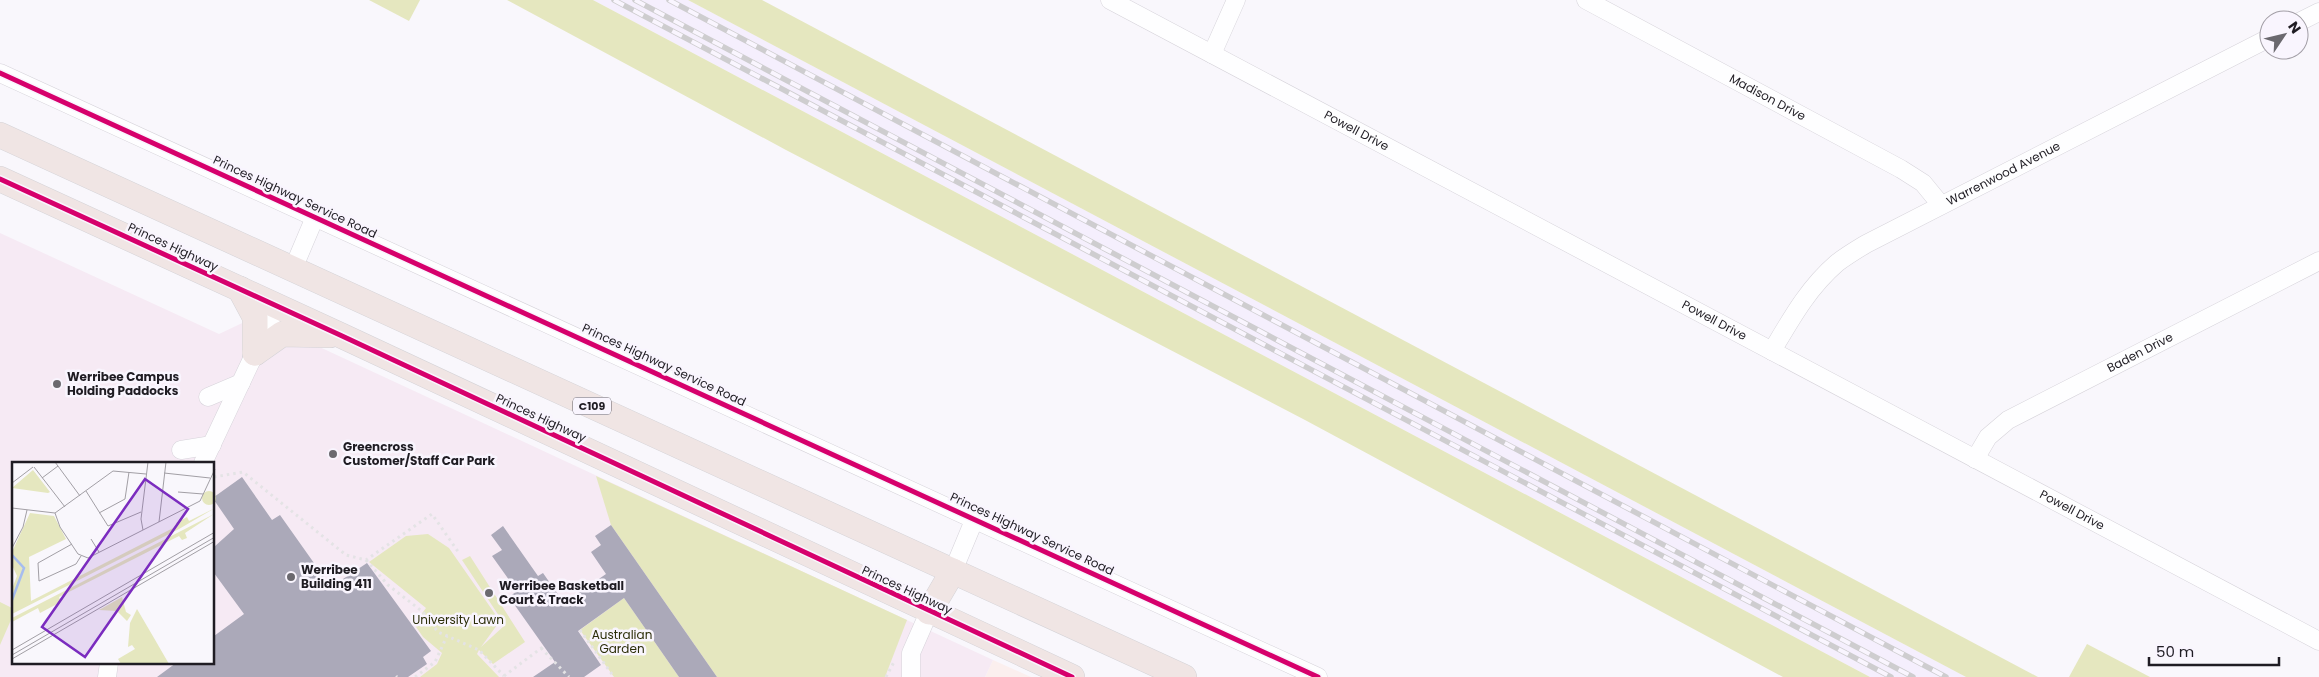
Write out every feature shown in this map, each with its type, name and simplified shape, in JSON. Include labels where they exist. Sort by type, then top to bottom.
[{"type":"highway","name":"C109","points":[[0,135],[1184,677]]},
{"type":"highway","name":"Princes Highway","points":[[0,179],[340,335],[929,612],[1072,677]]},
{"type":"highway","points":[[277,306],[293,269]]},
{"type":"highway","points":[[240,289],[255,317],[255,353]]},
{"type":"highway","points":[[255,353],[282,334],[340,335]]},
{"type":"highway","points":[[929,612],[953,571]]},
{"type":"street","name":"Powell Drive","points":[[1110,0],[2319,641]]},
{"type":"street","points":[[1212,54],[1236,0]]},
{"type":"street","name":"Madison Drive","points":[[1586,0],[1901,169],[1923,183],[1941,205]]},
{"type":"street","name":"Warrenwood Avenue","points":[[1772,351],[1813,286],[1837,263],[1866,244],[2259,43]]},
{"type":"street","name":"Princes Highway Service Road","points":[[0,73],[1318,677]]},
{"type":"street","points":[[293,269],[315,217]]},
{"type":"street","name":"Baden Drive","points":[[1975,459],[1988,437],[2008,420],[2319,261]]},
{"type":"street","points":[[204,462],[277,306]]},
{"type":"street","points":[[208,397],[241,384]]},
{"type":"street","points":[[181,450],[212,445]]},
{"type":"street","points":[[953,571],[974,518]]},
{"type":"street","points":[[911,677],[911,653],[929,612]]},
{"type":"path","points":[[215,477],[242,472],[346,555],[366,560],[388,585],[423,612],[438,632],[479,650],[504,676],[542,647],[569,677]]},
{"type":"path","points":[[366,560],[432,514],[459,553]]},
{"type":"path","points":[[580,630],[614,677]]},
{"type":"path","points":[[415,677],[435,662],[446,636]]},
{"type":"shaded area","points":[[593,0],[688,0],[1966,677],[1870,677]]},
{"type":"shaded area","points":[[0,233],[219,334],[255,317],[993,660],[985,677],[0,677]]},
{"type":"shaded area","points":[[993,660],[1031,677],[985,677]]},
{"type":"green space","points":[[369,0],[420,0],[409,21]]},
{"type":"green space","points":[[507,0],[593,0],[1870,677],[1783,677],[1305,420],[786,150]]},
{"type":"green space","points":[[688,0],[762,0],[2038,677],[1966,677]]},
{"type":"green space","points":[[596,476],[907,620],[885,677],[717,677],[611,525]]},
{"type":"green space","name":"University Lawn","points":[[428,534],[449,548],[500,621],[481,647],[505,625],[462,560],[470,556],[525,642],[493,664],[479,650],[477,654],[499,677],[420,677],[437,664],[442,653],[423,637],[414,624],[426,608],[369,562],[406,536]]},
{"type":"green space","name":"Australian Garden","points":[[624,598],[679,677],[614,677],[580,630]]},
{"type":"green space","points":[[0,602],[12,608],[12,618],[0,645]]},
{"type":"green space","points":[[2087,644],[2150,677],[2069,677]]},
{"type":"building","name":"Werribee Building 411","points":[[242,477],[272,520],[280,515],[326,580],[332,576],[337,583],[367,563],[431,651],[423,657],[427,664],[408,677],[157,677],[175,664],[215,664],[215,635],[244,614],[215,574],[215,546],[234,529],[215,501],[215,496]]},
{"type":"building","points":[[611,525],[717,677],[679,677],[624,598],[578,631],[601,665],[584,677],[533,677],[555,662],[509,597],[517,591],[492,556],[502,550],[491,535],[503,526],[538,576],[543,573],[564,603],[606,574],[591,552],[601,545],[595,536]]},
{"type":"railway","points":[[614,0],[1891,677]]},
{"type":"railway","points":[[635,0],[1913,677]]},
{"type":"railway","points":[[669,0],[1946,677]]},
{"type":"cycle path","points":[[0,73],[1318,677]]},
{"type":"cycle path","points":[[0,179],[340,335],[1072,677]]},
{"type":"place","name":"Werribee Campus Holding Paddocks","points":[[57,384]]},
{"type":"place","name":"Greencross Customer/Staff Car Park","points":[[333,454]]},
{"type":"place","name":"Werribee Building 411","points":[[291,577]]},
{"type":"place","name":"Werribee Basketball Court & Track","points":[[489,593]]}]
